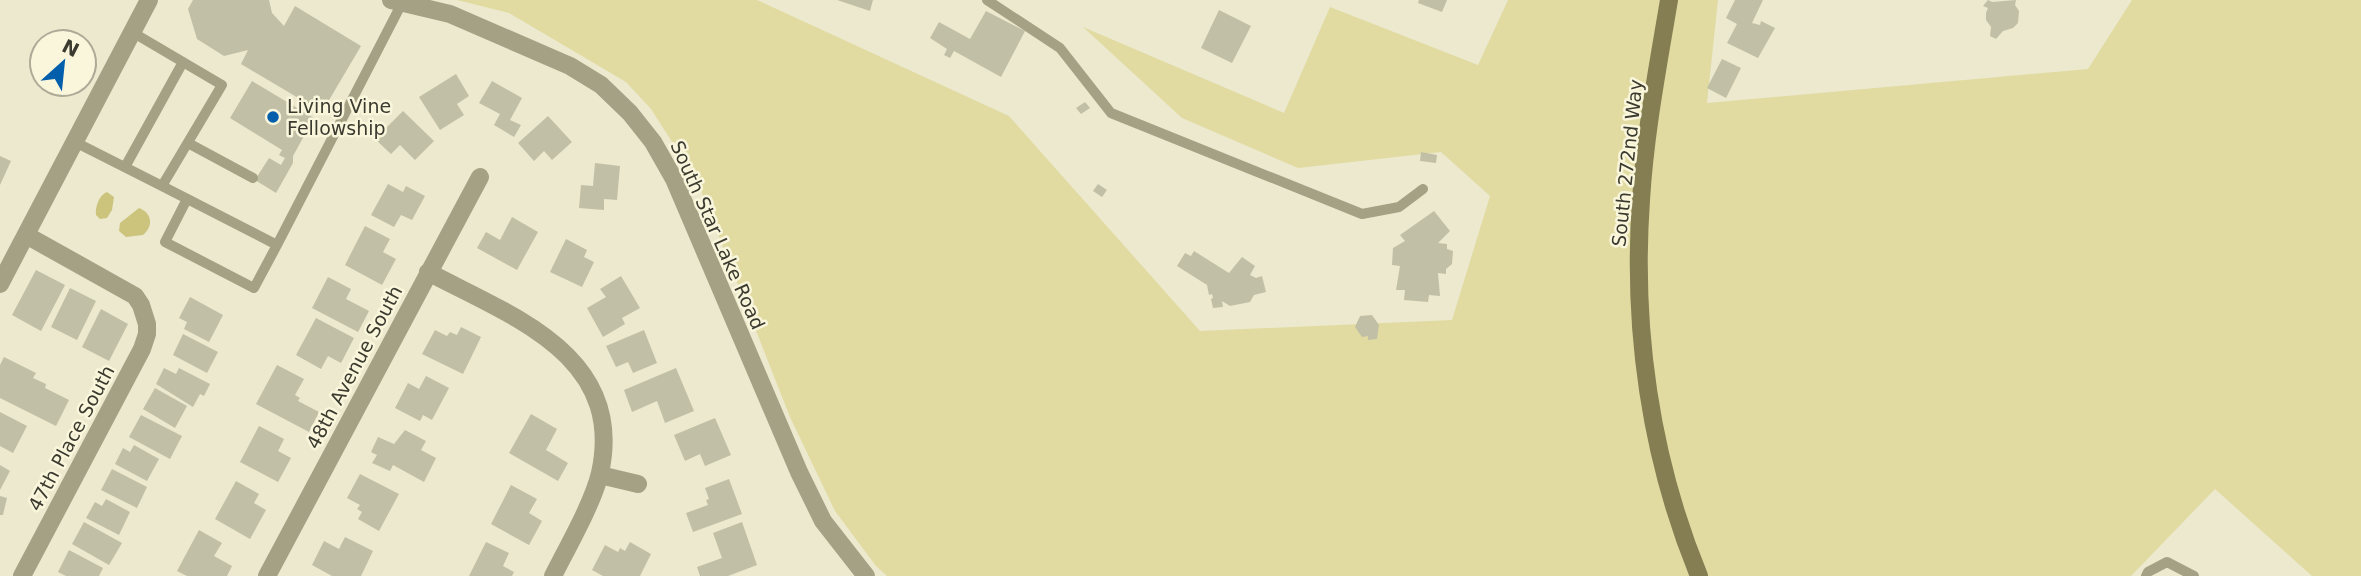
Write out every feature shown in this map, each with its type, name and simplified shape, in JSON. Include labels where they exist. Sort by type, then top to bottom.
[{"type":"main road","name":"South 272nd Way","points":[[1669,0],[1650,114],[1641,199],[1640,303],[1652,421],[1671,498],[1699,576]]},
{"type":"street","points":[[0,284],[149,0]]},
{"type":"street","name":"South Star Lake Road","points":[[397,2],[450,14],[570,66],[601,85],[630,113],[653,142],[674,179],[799,472],[823,521],[866,576]]},
{"type":"street","name":"48th Avenue South","points":[[267,576],[480,177]]},
{"type":"street","name":"47th Place South","points":[[22,576],[148,334],[146,316],[135,296],[26,235]]},
{"type":"street","points":[[428,272],[532,327],[556,343],[584,375],[600,413],[603,444],[600,475],[553,576]]},
{"type":"street","points":[[600,475],[638,484]]},
{"type":"lane","points":[[988,0],[1060,48],[1111,113],[1362,214],[1399,207],[1423,188]]},
{"type":"lane","points":[[187,199],[165,242],[254,288],[397,2]]},
{"type":"lane","points":[[132,32],[222,85],[162,186]]},
{"type":"lane","points":[[125,167],[183,62]]},
{"type":"lane","points":[[75,142],[277,245]]},
{"type":"lane","points":[[188,143],[253,178]]},
{"type":"lane","points":[[2146,576],[2148,572],[2167,562],[2194,576]]},
{"type":"shaded area","points":[[457,0],[757,0],[1009,116],[1200,331],[1452,320],[1490,196],[1441,152],[1298,168],[1182,118],[1083,27],[1284,113],[1330,7],[1478,65],[1508,0],[1718,0],[1707,103],[2088,69],[2132,0],[2361,0],[2361,576],[2312,576],[2215,489],[2131,576],[887,576],[876,566],[835,511],[790,417],[697,181],[651,109],[626,82],[509,13]]},
{"type":"shaded area","points":[[107,192],[114,197],[112,210],[107,218],[100,219],[96,215],[97,205]]},
{"type":"shaded area","points":[[139,208],[149,216],[149,228],[143,235],[126,237],[119,231],[120,223]]},
{"type":"building","points":[[193,0],[269,0],[272,13],[284,26],[295,6],[361,46],[322,112],[241,64],[248,50],[224,56],[197,39],[188,9]]},
{"type":"building","points":[[837,0],[873,0],[870,11]]},
{"type":"building","points":[[1419,0],[1447,0],[1442,12],[1418,3]]},
{"type":"building","points":[[1735,0],[1763,0],[1752,23],[1760,25],[1761,21],[1775,28],[1758,58],[1727,43],[1737,24],[1726,18]]},
{"type":"building","points":[[1988,0],[2016,0],[2015,5],[2019,11],[2018,23],[2003,31],[1996,39],[1990,36],[1991,27],[1986,20],[1988,8],[1983,6]]},
{"type":"building","points":[[1219,10],[1251,26],[1232,63],[1201,48]]},
{"type":"building","points":[[986,11],[1025,31],[1001,77],[954,51],[950,58],[944,55],[947,49],[930,38],[939,22],[970,39]]},
{"type":"building","points":[[1722,59],[1741,68],[1726,98],[1707,88]]},
{"type":"building","points":[[456,74],[469,96],[457,104],[464,115],[440,130],[419,97]]},
{"type":"building","points":[[252,81],[314,118],[276,193],[255,180],[269,158],[281,165],[285,158],[279,155],[282,150],[230,118]]},
{"type":"building","points":[[492,81],[522,98],[510,120],[521,125],[514,137],[494,125],[500,114],[479,103]]},
{"type":"building","points":[[1085,102],[1090,108],[1081,114],[1076,108]]},
{"type":"building","points":[[403,111],[434,141],[415,160],[400,145],[391,154],[375,139]]},
{"type":"building","points":[[548,116],[572,142],[552,160],[544,151],[534,161],[518,143]]},
{"type":"building","points":[[1421,152],[1437,155],[1436,163],[1420,161]]},
{"type":"building","points":[[0,156],[11,161],[0,185]]},
{"type":"building","points":[[595,163],[620,166],[617,200],[604,199],[604,210],[579,208],[581,185],[593,186]]},
{"type":"building","points":[[388,184],[403,192],[406,186],[425,196],[412,220],[401,215],[394,227],[371,215]]},
{"type":"building","points":[[1098,184],[1107,190],[1102,197],[1093,191]]},
{"type":"building","points":[[1434,211],[1450,231],[1438,243],[1447,244],[1447,249],[1453,251],[1452,264],[1446,269],[1446,274],[1438,273],[1440,296],[1429,295],[1428,302],[1404,300],[1405,290],[1396,290],[1400,266],[1392,265],[1393,248],[1405,241],[1400,235]]},
{"type":"building","points":[[512,217],[538,232],[517,270],[477,248],[486,232],[500,240]]},
{"type":"building","points":[[365,226],[390,239],[383,252],[396,259],[382,285],[345,265]]},
{"type":"building","points":[[566,239],[587,250],[584,257],[594,262],[582,287],[550,272]]},
{"type":"building","points":[[1194,251],[1229,273],[1242,257],[1255,266],[1250,275],[1256,278],[1262,276],[1266,292],[1254,295],[1250,302],[1230,306],[1222,301],[1223,307],[1213,308],[1212,294],[1209,295],[1207,285],[1177,266],[1185,253],[1191,256]]},
{"type":"building","points":[[36,270],[65,285],[41,331],[12,315]]},
{"type":"building","points":[[621,276],[640,308],[622,318],[625,324],[603,337],[587,308],[606,297],[600,289]]},
{"type":"building","points":[[328,277],[351,289],[346,299],[369,311],[358,332],[312,308]]},
{"type":"building","points":[[70,288],[96,301],[77,340],[51,327]]},
{"type":"building","points":[[190,297],[223,315],[209,342],[184,329],[187,322],[179,318]]},
{"type":"building","points":[[101,309],[128,324],[109,361],[82,347]]},
{"type":"building","points":[[1372,315],[1379,325],[1377,339],[1368,340],[1368,336],[1362,337],[1355,327],[1360,316]]},
{"type":"building","points":[[316,318],[354,338],[341,363],[328,356],[321,369],[296,355]]},
{"type":"building","points":[[461,327],[481,337],[463,374],[422,354],[435,330],[447,336],[450,332],[457,335]]},
{"type":"building","points":[[644,330],[657,363],[633,373],[628,362],[616,367],[606,346]]},
{"type":"building","points":[[183,334],[218,352],[207,373],[173,355]]},
{"type":"building","points":[[4,357],[36,373],[33,378],[46,384],[45,388],[69,400],[56,426],[0,398],[0,365]]},
{"type":"building","points":[[277,365],[304,379],[295,395],[300,398],[298,401],[319,412],[309,432],[256,404]]},
{"type":"building","points":[[164,368],[176,374],[179,368],[210,384],[204,396],[200,394],[193,407],[156,384]]},
{"type":"building","points":[[676,368],[694,411],[665,423],[657,401],[632,412],[624,390]]},
{"type":"building","points":[[426,376],[449,388],[432,420],[423,415],[420,421],[395,408],[408,383],[419,389]]},
{"type":"building","points":[[155,388],[187,406],[175,428],[143,409]]},
{"type":"building","points":[[0,412],[27,426],[13,453],[0,446]]},
{"type":"building","points":[[531,414],[557,429],[546,450],[568,463],[558,481],[509,453]]},
{"type":"building","points":[[141,415],[182,436],[170,459],[129,437]]},
{"type":"building","points":[[715,418],[731,455],[705,466],[700,454],[685,461],[674,435]]},
{"type":"building","points":[[259,426],[284,439],[278,451],[291,458],[278,482],[240,462]]},
{"type":"building","points":[[405,430],[426,441],[421,450],[436,458],[424,482],[393,465],[390,471],[372,463],[377,455],[371,452],[378,437],[394,444]]},
{"type":"building","points":[[134,445],[159,459],[147,481],[115,464],[123,448],[130,452]]},
{"type":"building","points":[[0,465],[10,471],[0,490]]},
{"type":"building","points":[[112,469],[147,487],[137,508],[101,490]]},
{"type":"building","points":[[360,474],[399,494],[379,531],[358,519],[362,512],[357,509],[360,505],[347,498]]},
{"type":"building","points":[[729,479],[742,514],[693,532],[686,513],[708,505],[705,488]]},
{"type":"building","points":[[236,481],[259,494],[254,503],[266,510],[250,539],[215,519]]},
{"type":"building","points":[[511,485],[537,499],[529,513],[542,521],[529,545],[491,524]]},
{"type":"building","points":[[0,496],[7,498],[3,515],[0,515]]},
{"type":"building","points":[[106,499],[130,512],[119,535],[86,518],[95,502],[102,506]]},
{"type":"building","points":[[84,522],[122,543],[109,565],[72,544]]},
{"type":"building","points":[[742,522],[757,565],[728,576],[700,576],[697,567],[722,558],[713,533]]},
{"type":"building","points":[[199,530],[222,543],[214,556],[232,566],[227,576],[187,576],[177,571]]},
{"type":"building","points":[[345,537],[373,551],[361,576],[332,576],[312,565],[324,541],[339,549]]},
{"type":"building","points":[[486,542],[509,553],[503,566],[514,572],[512,576],[469,576]]},
{"type":"building","points":[[630,542],[651,554],[640,576],[603,576],[592,570],[605,545],[618,552],[620,548],[625,551]]},
{"type":"building","points":[[69,550],[103,568],[99,576],[66,576],[58,572]]},
{"type":"place","name":"Living Vine Fellowship","points":[[273,117]]}]
